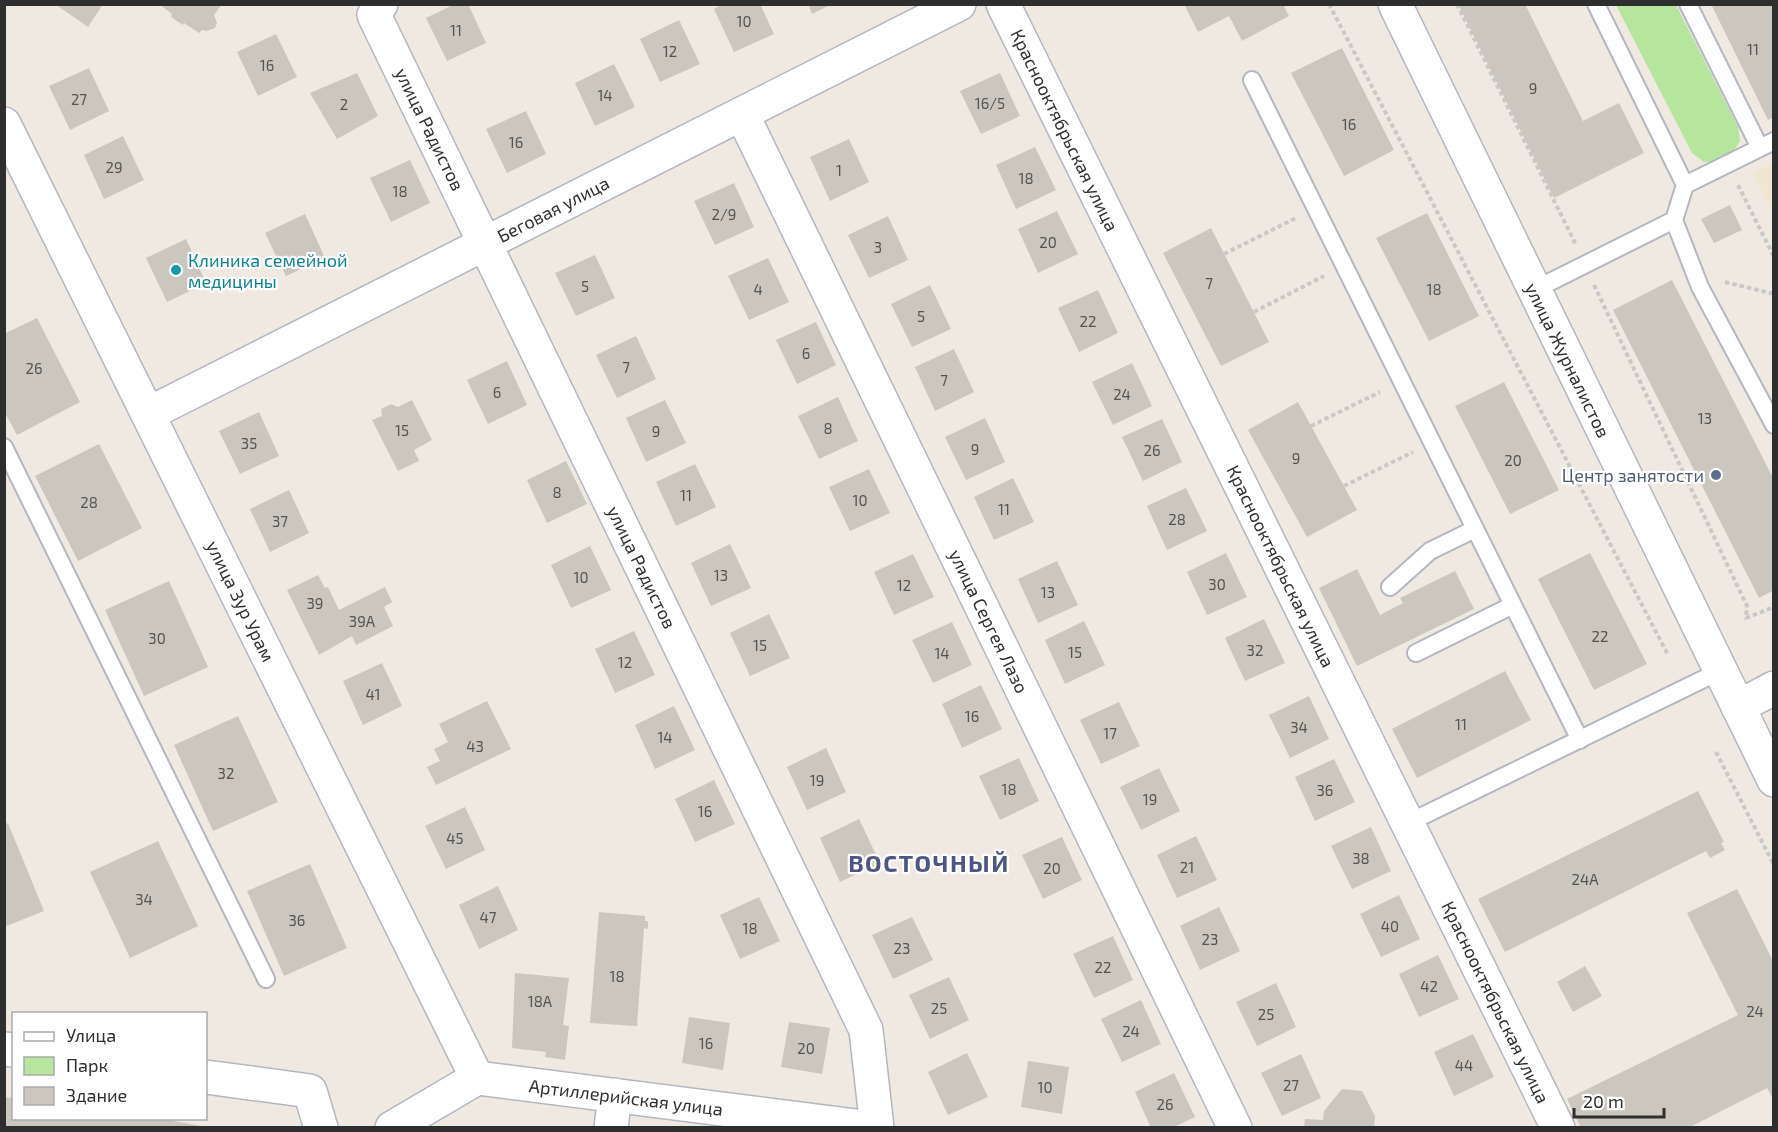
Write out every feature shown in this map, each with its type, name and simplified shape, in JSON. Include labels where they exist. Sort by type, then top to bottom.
[{"type":"street","name":"Беговая улица","points":[[148,414],[959,4]]},
{"type":"street","name":"Краснооктябрьская улица","points":[[1003,4],[1558,1128]]},
{"type":"street","name":"улица Журналистов","points":[[1395,4],[1773,780]]},
{"type":"street","name":"улица Радистов","points":[[378,10],[485,243],[866,1030],[877,1128]]},
{"type":"street","name":"улица Сергея Лазо","points":[[742,114],[1235,1128]]},
{"type":"street","name":"улица Зур Урам","points":[[4,124],[477,1078]]},
{"type":"street","points":[[1738,707],[1773,688]]},
{"type":"street","points":[[207,1077],[310,1091],[321,1128]]},
{"type":"street","name":"Артиллерийская улица","points":[[477,1078],[872,1128]]},
{"type":"street","points":[[392,1128],[477,1078]]},
{"type":"street","points":[[611,1128],[615,1095]]},
{"type":"lane","points":[[1596,4],[1685,185],[1674,220],[1700,287],[1773,425]]},
{"type":"lane","points":[[1685,185],[1766,145],[1688,4]]},
{"type":"lane","points":[[1252,80],[1580,740]]},
{"type":"lane","points":[[1534,290],[1674,220]]},
{"type":"lane","points":[[4,447],[266,979]]},
{"type":"lane","points":[[1390,587],[1430,552],[1475,529]]},
{"type":"lane","points":[[1416,653],[1512,605]]},
{"type":"lane","points":[[1408,823],[1720,671]]},
{"type":"path","points":[[1329,4],[1668,655]]},
{"type":"path","points":[[1457,4],[1586,264],[1747,606],[1746,618],[1773,607]]},
{"type":"path","points":[[1728,164],[1773,257]]},
{"type":"path","points":[[1224,254],[1315,208]]},
{"type":"path","points":[[1700,287],[1718,280],[1773,294]]},
{"type":"path","points":[[1254,312],[1299,289]]},
{"type":"path","points":[[1311,426],[1401,381]]},
{"type":"path","points":[[1344,486],[1432,443]]},
{"type":"path","points":[[1716,752],[1773,865]]},
{"type":"shaded area","points":[[1773,163],[1773,214],[1753,173]]},
{"type":"green space","points":[[1616,5],[1676,5],[1738,127],[1740,141],[1733,152],[1720,162],[1704,162],[1692,153]]},
{"type":"building","points":[[55,4],[103,4],[88,27]]},
{"type":"building","points":[[159,4],[222,4],[214,15],[217,23],[215,28],[202,30],[199,33],[171,17],[172,14]]},
{"type":"building","points":[[455,4],[468,4],[486,43],[447,61],[426,18]]},
{"type":"building","points":[[723,4],[760,4],[774,34],[734,52],[714,9]]},
{"type":"building","points":[[808,4],[832,4],[812,14]]},
{"type":"building","points":[[1184,4],[1283,4],[1289,16],[1242,41],[1229,16],[1198,32]]},
{"type":"building","points":[[1458,4],[1525,4],[1583,121],[1619,103],[1644,153],[1554,198]]},
{"type":"building","points":[[1711,4],[1771,4],[1774,10],[1774,117],[1768,120]]},
{"type":"building","points":[[679,20],[700,64],[660,82],[640,39]]},
{"type":"building","points":[[276,34],[297,77],[258,96],[237,52]]},
{"type":"building","points":[[1342,48],[1394,150],[1344,176],[1291,73]]},
{"type":"building","points":[[614,64],[635,107],[595,126],[575,83]]},
{"type":"building","points":[[89,68],[109,111],[70,130],[49,86]]},
{"type":"building","points":[[357,73],[378,116],[337,139],[310,93]]},
{"type":"building","points":[[1000,73],[1020,116],[981,134],[960,91]]},
{"type":"building","points":[[526,111],[546,154],[507,173],[486,129]]},
{"type":"building","points":[[123,136],[144,180],[104,199],[84,155]]},
{"type":"building","points":[[849,139],[869,182],[830,201],[810,157]]},
{"type":"building","points":[[1035,147],[1056,190],[1016,209],[996,165]]},
{"type":"building","points":[[410,160],[430,203],[391,222],[370,178]]},
{"type":"building","points":[[734,183],[754,227],[715,245],[694,201]]},
{"type":"building","points":[[1730,205],[1742,230],[1714,243],[1701,219]]},
{"type":"building","points":[[1057,211],[1078,254],[1038,273],[1018,229]]},
{"type":"building","points":[[1427,213],[1479,316],[1429,341],[1376,238]]},
{"type":"building","points":[[305,214],[325,258],[286,276],[265,233]]},
{"type":"building","points":[[888,216],[908,260],[869,278],[848,235]]},
{"type":"building","points":[[1211,228],[1269,342],[1221,366],[1163,253]]},
{"type":"building","name":"Клиника семейной медицины","points":[[186,239],[206,283],[167,302],[146,258]]},
{"type":"building","points":[[595,255],[615,298],[576,316],[555,273]]},
{"type":"building","points":[[768,258],[789,302],[749,320],[728,276]]},
{"type":"building","points":[[1672,280],[1774,480],[1774,590],[1759,598],[1613,310]]},
{"type":"building","points":[[930,285],[951,329],[912,347],[891,304]]},
{"type":"building","points":[[1098,290],[1118,333],[1079,352],[1058,308]]},
{"type":"building","points":[[37,318],[80,402],[17,435],[4,411],[4,334]]},
{"type":"building","points":[[816,322],[836,365],[797,384],[776,340]]},
{"type":"building","points":[[636,336],[656,379],[617,398],[596,355]]},
{"type":"building","points":[[954,349],[974,392],[935,411],[915,367]]},
{"type":"building","points":[[507,361],[527,405],[488,424],[467,380]]},
{"type":"building","points":[[1132,363],[1152,406],[1113,425],[1092,382]]},
{"type":"building","points":[[1504,382],[1559,490],[1510,514],[1455,406]]},
{"type":"building","points":[[838,397],[858,441],[819,459],[798,416]]},
{"type":"building","points":[[412,400],[432,440],[414,450],[419,461],[398,471],[372,420],[382,416],[381,409],[391,404],[398,407]]},
{"type":"building","points":[[665,400],[686,443],[646,462],[626,418]]},
{"type":"building","points":[[1298,402],[1357,510],[1307,537],[1248,430]]},
{"type":"building","points":[[259,412],[279,456],[240,474],[219,431]]},
{"type":"building","points":[[985,418],[1005,462],[966,480],[945,437]]},
{"type":"building","points":[[1162,419],[1182,462],[1143,481],[1122,437]]},
{"type":"building","points":[[99,444],[142,528],[78,561],[35,476]]},
{"type":"building","points":[[566,461],[587,504],[547,523],[527,480]]},
{"type":"building","points":[[695,464],[716,507],[676,526],[656,482]]},
{"type":"building","points":[[869,469],[890,513],[850,531],[829,487]]},
{"type":"building","points":[[1013,478],[1034,522],[994,540],[974,497]]},
{"type":"building","points":[[1186,488],[1207,531],[1167,550],[1147,506]]},
{"type":"building","points":[[289,490],[309,533],[270,552],[250,509]]},
{"type":"building","points":[[730,544],[751,588],[711,606],[691,563]]},
{"type":"building","points":[[590,546],[611,590],[571,608],[551,565]]},
{"type":"building","points":[[1226,553],[1247,597],[1207,615],[1187,572]]},
{"type":"building","points":[[1590,553],[1647,664],[1594,690],[1538,579]]},
{"type":"building","points":[[913,554],[934,597],[894,615],[874,572]]},
{"type":"building","points":[[1057,561],[1078,605],[1038,623],[1018,579]]},
{"type":"building","points":[[1357,569],[1380,615],[1403,603],[1400,598],[1455,571],[1474,609],[1357,666],[1319,588]]},
{"type":"building","points":[[318,575],[325,588],[328,587],[339,610],[385,587],[392,602],[384,607],[393,626],[356,645],[352,636],[319,655],[287,590]]},
{"type":"building","points":[[169,581],[208,667],[144,696],[105,610]]},
{"type":"building","points":[[769,614],[790,658],[750,676],[730,633]]},
{"type":"building","points":[[1264,619],[1285,663],[1245,681],[1225,638]]},
{"type":"building","points":[[1084,621],[1105,665],[1065,684],[1045,640]]},
{"type":"building","points":[[952,622],[972,665],[933,683],[912,640]]},
{"type":"building","points":[[634,631],[655,675],[615,693],[595,649]]},
{"type":"building","points":[[382,663],[402,706],[363,725],[343,681]]},
{"type":"building","points":[[1505,671],[1531,720],[1417,778],[1392,729]]},
{"type":"building","points":[[981,685],[1002,729],[962,748],[942,704]]},
{"type":"building","points":[[1309,696],[1329,739],[1290,758],[1269,715]]},
{"type":"building","points":[[487,701],[511,749],[436,785],[427,767],[440,761],[434,749],[448,742],[439,724]]},
{"type":"building","points":[[1119,702],[1140,746],[1101,764],[1080,720]]},
{"type":"building","points":[[674,706],[695,750],[655,769],[635,725]]},
{"type":"building","points":[[238,716],[278,802],[213,831],[174,745]]},
{"type":"building","points":[[826,748],[846,792],[807,810],[787,767]]},
{"type":"building","points":[[1019,758],[1039,801],[1000,820],[979,776]]},
{"type":"building","points":[[1334,759],[1355,802],[1315,821],[1295,777]]},
{"type":"building","points":[[1159,768],[1180,811],[1141,830],[1120,787]]},
{"type":"building","points":[[714,780],[735,824],[695,842],[675,799]]},
{"type":"building","points":[[1698,791],[1724,842],[1721,843],[1725,850],[1710,858],[1706,851],[1505,952],[1478,899]]},
{"type":"building","points":[[465,807],[485,850],[446,869],[425,826]]},
{"type":"building","points":[[859,819],[880,863],[840,882],[820,838]]},
{"type":"building","points":[[8,823],[44,911],[4,927],[4,825]]},
{"type":"building","points":[[1371,827],[1391,871],[1352,889],[1331,846]]},
{"type":"building","points":[[1196,836],[1217,880],[1177,898],[1157,855]]},
{"type":"building","points":[[1062,837],[1082,880],[1043,899],[1022,855]]},
{"type":"building","points":[[158,841],[198,926],[130,958],[90,872]]},
{"type":"building","points":[[310,864],[347,948],[284,976],[247,891]]},
{"type":"building","points":[[498,886],[518,930],[479,949],[459,905]]},
{"type":"building","points":[[1737,889],[1774,963],[1774,1003],[1772,1004],[1774,1008],[1774,1101],[1767,1088],[1688,1128],[1581,1128],[1567,1099],[1738,1015],[1687,913]]},
{"type":"building","points":[[1399,895],[1420,939],[1381,957],[1360,914]]},
{"type":"building","points":[[759,897],[780,941],[740,959],[720,915]]},
{"type":"building","points":[[1219,907],[1240,951],[1200,970],[1180,926]]},
{"type":"building","points":[[599,912],[645,916],[645,921],[648,921],[648,929],[644,928],[637,1026],[590,1023]]},
{"type":"building","points":[[912,917],[933,960],[893,979],[872,935]]},
{"type":"building","points":[[1113,936],[1133,980],[1094,998],[1073,954]]},
{"type":"building","points":[[1438,955],[1459,999],[1419,1017],[1399,974]]},
{"type":"building","points":[[1585,966],[1602,996],[1573,1012],[1557,982]]},
{"type":"building","points":[[515,973],[569,978],[563,1025],[569,1026],[565,1060],[545,1057],[546,1052],[512,1048]]},
{"type":"building","points":[[949,977],[969,1020],[930,1039],[909,995]]},
{"type":"building","points":[[1276,983],[1296,1027],[1257,1046],[1236,1002]]},
{"type":"building","points":[[1141,1000],[1161,1044],[1122,1062],[1101,1019]]},
{"type":"building","points":[[689,1017],[730,1023],[723,1070],[682,1063]]},
{"type":"building","points":[[789,1022],[830,1028],[822,1074],[781,1067]]},
{"type":"building","points":[[1473,1034],[1494,1077],[1454,1096],[1434,1052]]},
{"type":"building","points":[[967,1053],[988,1097],[948,1115],[928,1072]]},
{"type":"building","points":[[1301,1054],[1321,1098],[1282,1116],[1261,1073]]},
{"type":"building","points":[[1028,1061],[1069,1067],[1062,1114],[1021,1107]]},
{"type":"building","points":[[1174,1073],[1195,1117],[1172,1128],[1151,1128],[1135,1092]]},
{"type":"building","points":[[1342,1089],[1362,1091],[1375,1116],[1374,1128],[1304,1128],[1305,1119],[1323,1120],[1324,1111]]},
{"type":"building","points":[[4,1097],[12,1098],[12,1120],[169,1120],[212,1128],[4,1128]]},
{"type":"place","name":"Клиника семейной медицины","points":[[176,270]]},
{"type":"place","name":"Центр занятости","points":[[1716,475]]},
{"type":"district","name":"ВОСТОЧНЫЙ","points":[[929,862]]}]
